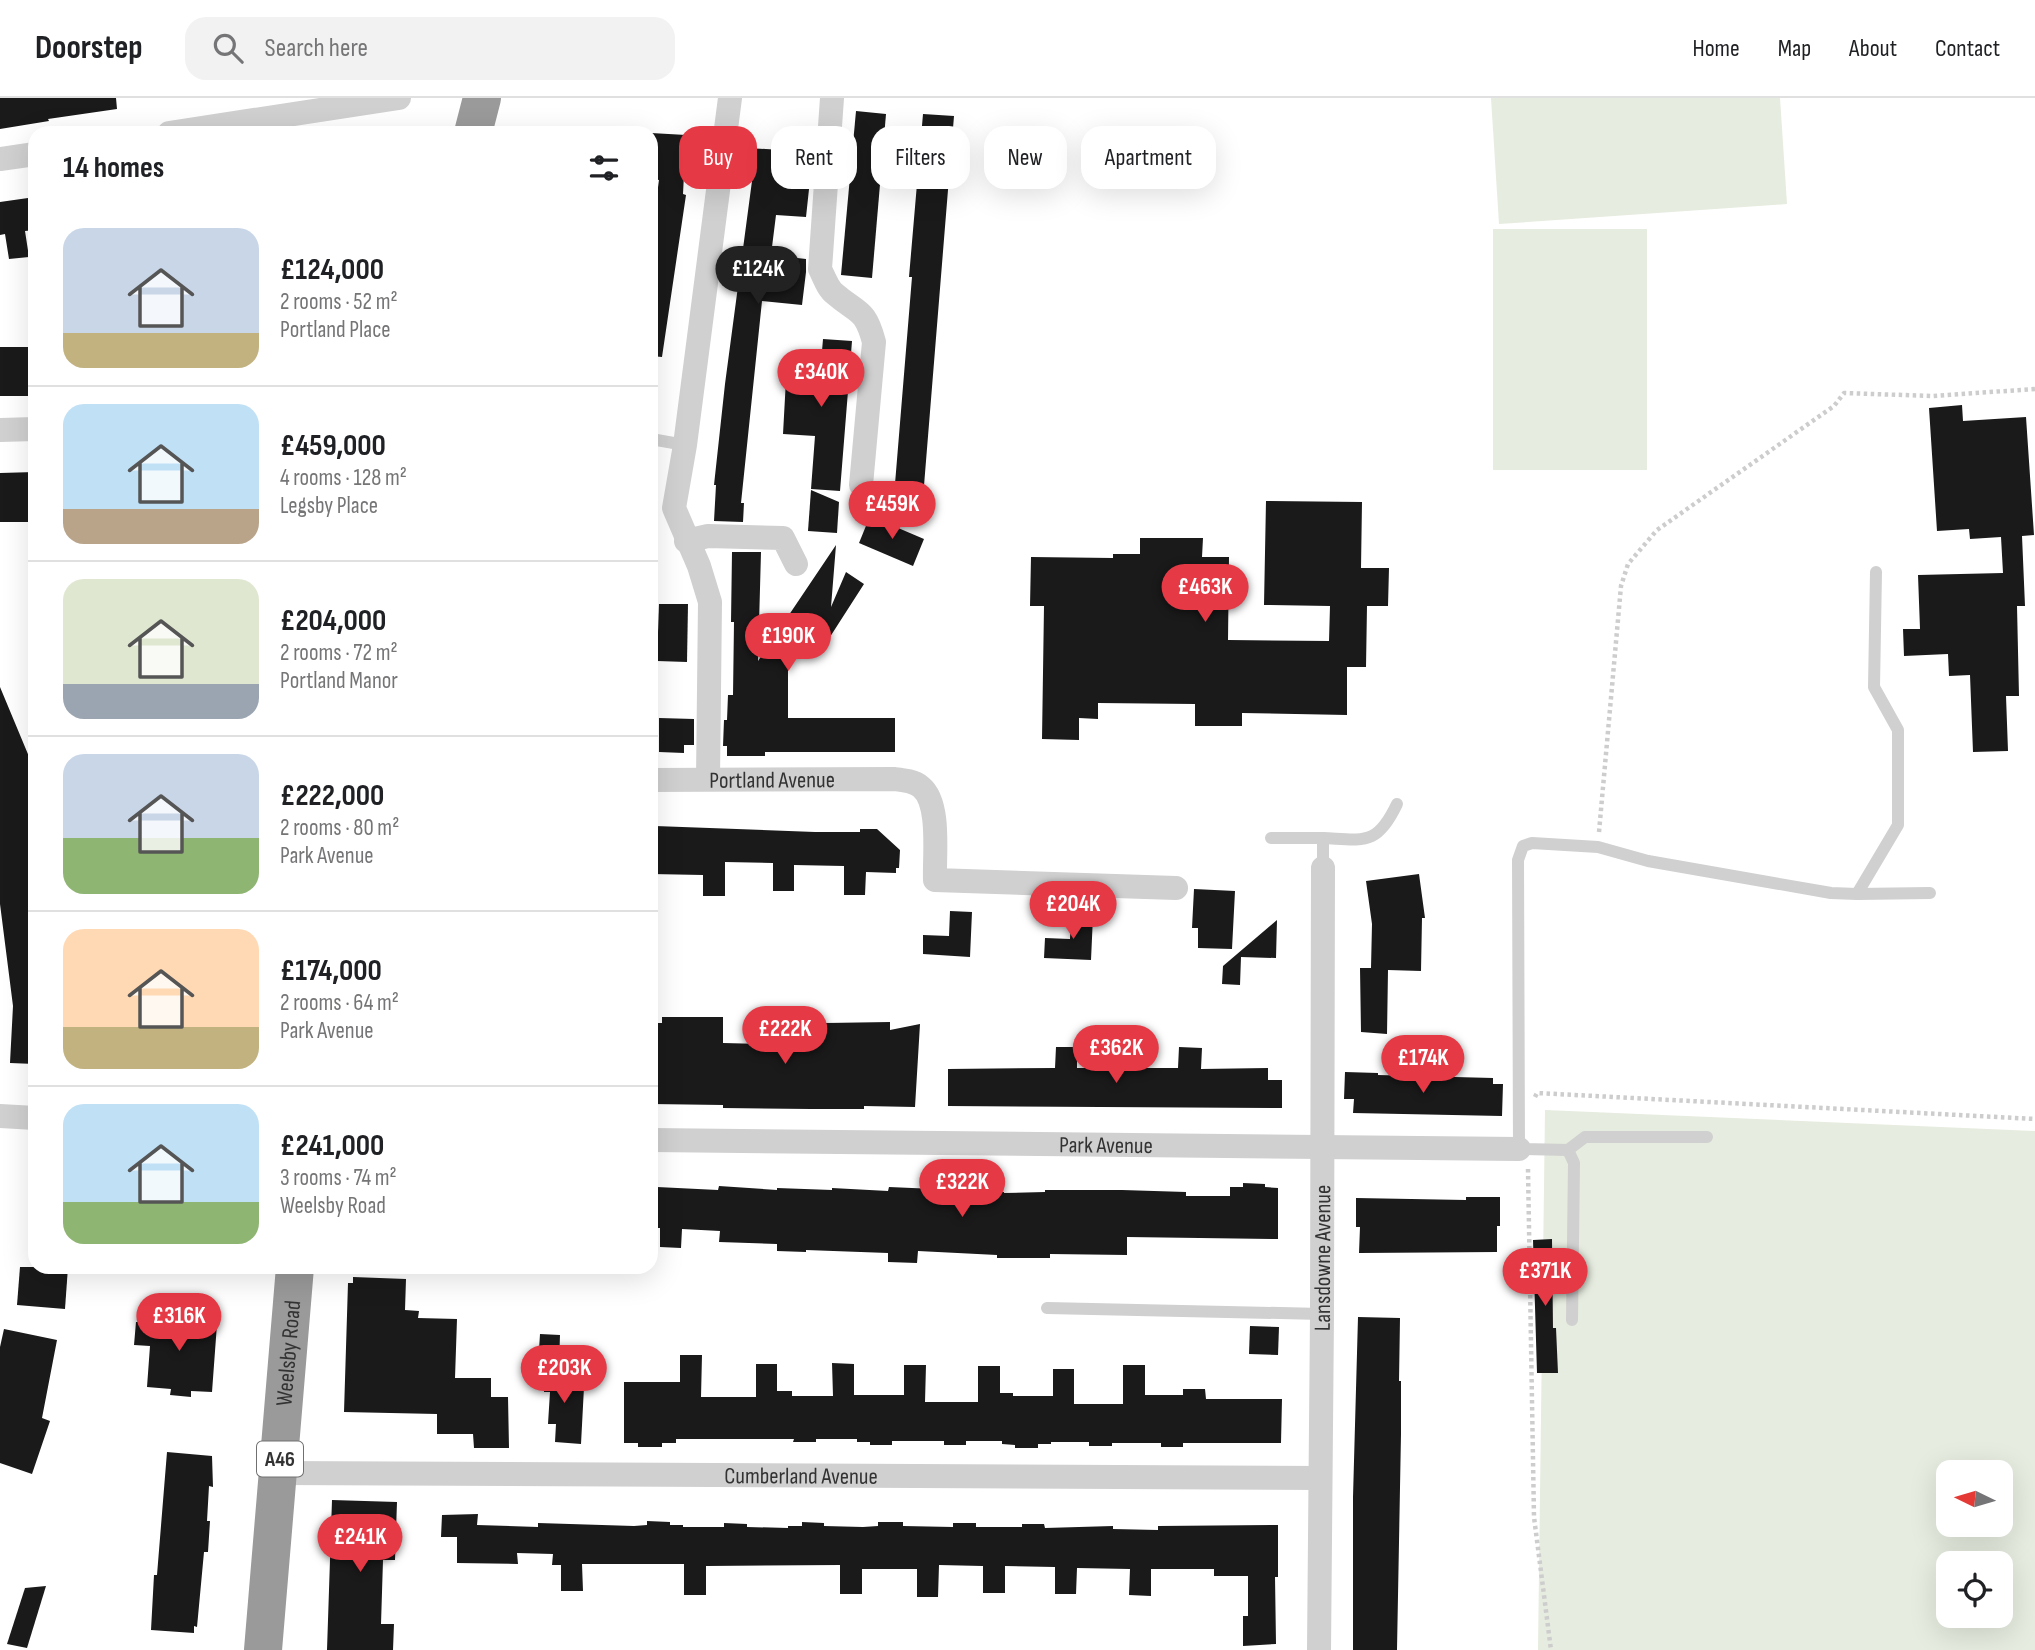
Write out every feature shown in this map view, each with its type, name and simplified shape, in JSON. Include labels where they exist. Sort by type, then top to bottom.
[{"type":"highway","points":[[475,126],[482,98]]},
{"type":"highway","name":"Weelsby Road","points":[[263,1650],[294,1274]]},
{"type":"street","points":[[215,126],[400,98]]},
{"type":"street","points":[[708,779],[710,602],[699,566],[674,508],[685,445],[730,98]]},
{"type":"street","points":[[832,98],[820,270],[832,293],[858,310],[869,323],[874,342],[861,485]]},
{"type":"street","points":[[0,159],[28,154]]},
{"type":"street","points":[[0,430],[28,429]]},
{"type":"street","points":[[686,541],[708,536],[783,538],[796,564]]},
{"type":"street","name":"Portland Avenue","points":[[658,780],[907,781],[920,786],[934,810],[935,880],[1176,888]]},
{"type":"street","name":"Lansdowne Avenue","points":[[1319,1650],[1323,868]]},
{"type":"street","points":[[0,1116],[28,1118]]},
{"type":"street","name":"Park Avenue","points":[[658,1140],[1321,1147],[1522,1143]]},
{"type":"street","name":"Cumberland Avenue","points":[[279,1473],[1320,1478]]},
{"type":"lane","points":[[658,440],[685,445]]},
{"type":"lane","points":[[1857,894],[1898,825],[1898,730],[1874,687],[1876,572]]},
{"type":"lane","points":[[1271,838],[1360,839],[1373,836],[1388,824],[1397,804]]},
{"type":"lane","points":[[1323,838],[1323,868]]},
{"type":"lane","points":[[1707,1137],[1585,1137],[1568,1150],[1522,1143],[1518,860],[1523,846],[1532,843],[1598,847],[1648,861],[1831,893],[1930,893]]},
{"type":"lane","points":[[1568,1150],[1574,1163],[1572,1320]]},
{"type":"lane","points":[[1047,1308],[1322,1314]]},
{"type":"path","points":[[1598,847],[1621,586],[1628,564],[1657,530],[1834,406],[1844,393],[1933,396],[2035,389]]},
{"type":"path","points":[[1550,1650],[1534,1517],[1522,1143],[1536,1093],[2035,1119]]},
{"type":"shaded area","points":[[1491,98],[1780,98],[1787,204],[1499,224]]},
{"type":"shaded area","points":[[1493,229],[1647,229],[1647,470],[1493,470]]},
{"type":"shaded area","points":[[1545,1110],[2035,1131],[2035,1650],[1538,1650]]},
{"type":"building","points":[[0,98],[116,98],[117,109],[0,129]]},
{"type":"building","points":[[856,111],[886,114],[885,126],[871,126],[871,189],[880,189],[872,278],[841,275],[849,189],[857,189],[857,126],[855,126]]},
{"type":"building","points":[[923,114],[954,116],[953,126],[922,126]]},
{"type":"building","points":[[658,133],[679,135],[679,189],[683,189],[683,194],[686,195],[662,357],[658,357]]},
{"type":"building","points":[[757,149],[771,149],[771,189],[809,189],[806,217],[776,215],[771,255],[806,259],[806,272],[802,305],[762,301],[741,503],[744,503],[743,522],[714,521],[714,485],[751,189],[757,189]]},
{"type":"building","points":[[917,189],[948,189],[923,498],[894,496],[912,277],[909,277]]},
{"type":"building","points":[[28,198],[28,231],[25,231],[28,257],[9,259],[5,234],[0,235],[0,202]]},
{"type":"building","points":[[823,339],[852,341],[840,491],[811,489],[815,436],[783,434],[787,361],[821,363]]},
{"type":"building","points":[[0,347],[28,347],[28,396],[0,396]]},
{"type":"building","points":[[1962,405],[1963,421],[2026,417],[2034,535],[2022,536],[2025,606],[2017,606],[2019,696],[2006,696],[2008,751],[1973,752],[1970,675],[1949,676],[1948,654],[1904,656],[1903,629],[1920,629],[1918,575],[2003,573],[2001,537],[1970,539],[1969,529],[1937,531],[1929,408]]},
{"type":"building","points":[[28,472],[28,522],[0,522],[0,473]]},
{"type":"building","points":[[811,490],[839,502],[837,533],[808,531]]},
{"type":"building","points":[[1266,501],[1362,502],[1361,568],[1389,568],[1388,606],[1367,606],[1366,667],[1347,667],[1347,715],[1242,713],[1242,726],[1195,726],[1195,704],[1098,703],[1098,719],[1079,718],[1079,740],[1042,739],[1044,606],[1030,606],[1031,557],[1113,558],[1113,554],[1140,554],[1140,538],[1203,538],[1202,557],[1229,557],[1228,640],[1329,641],[1330,606],[1264,605]]},
{"type":"building","points":[[870,516],[924,539],[913,566],[859,543]]},
{"type":"building","points":[[836,545],[831,607],[846,572],[864,584],[828,640],[819,635],[821,631],[815,627],[811,633],[788,617],[788,718],[895,718],[895,752],[765,752],[765,756],[727,756],[727,746],[723,746],[724,720],[727,720],[728,695],[733,695],[732,552],[761,552],[758,661]]},
{"type":"building","points":[[659,604],[688,604],[687,662],[658,661]]},
{"type":"building","points":[[0,687],[28,754],[28,1064],[10,1063],[13,1006],[0,904]]},
{"type":"building","points":[[659,718],[694,719],[694,745],[684,745],[684,753],[659,752]]},
{"type":"building","points":[[658,826],[815,832],[860,832],[860,829],[877,829],[900,850],[896,873],[866,872],[865,895],[844,895],[844,866],[794,865],[794,891],[773,891],[773,863],[725,862],[725,896],[703,896],[703,875],[658,874]]},
{"type":"building","points":[[1419,874],[1425,918],[1422,918],[1421,971],[1388,970],[1387,1034],[1361,1032],[1360,968],[1371,968],[1372,924],[1366,881]]},
{"type":"building","points":[[1194,889],[1235,891],[1232,949],[1198,948],[1198,928],[1192,928]]},
{"type":"building","points":[[950,911],[972,912],[970,957],[923,954],[923,935],[949,936]]},
{"type":"building","points":[[1071,915],[1093,916],[1091,960],[1044,958],[1045,938],[1070,939]]},
{"type":"building","points":[[1277,920],[1276,958],[1241,957],[1240,985],[1222,984],[1223,966]]},
{"type":"building","points":[[662,1017],[723,1017],[723,1043],[763,1044],[762,1024],[890,1022],[890,1030],[920,1024],[915,1107],[811,1109],[658,1104],[658,1023],[662,1023]]},
{"type":"building","points":[[1056,1047],[1077,1047],[1077,1068],[1118,1068],[1117,1047],[1139,1047],[1139,1068],[1178,1068],[1179,1047],[1202,1048],[1201,1069],[1268,1068],[1268,1080],[1282,1080],[1282,1108],[948,1106],[948,1069],[1055,1068]]},
{"type":"building","points":[[1345,1072],[1493,1078],[1493,1084],[1503,1084],[1502,1116],[1353,1113],[1354,1099],[1344,1099]]},
{"type":"building","points":[[1243,1183],[1265,1184],[1265,1187],[1278,1188],[1278,1239],[1127,1237],[1127,1255],[1050,1254],[1050,1258],[997,1258],[997,1255],[918,1251],[917,1263],[888,1262],[888,1253],[777,1251],[777,1244],[719,1242],[720,1231],[682,1229],[681,1248],[660,1247],[658,1228],[658,1187],[888,1191],[889,1187],[1004,1193],[1122,1190],[1186,1192],[1186,1196],[1230,1196],[1230,1187],[1243,1187]]},
{"type":"building","points":[[1466,1197],[1500,1197],[1497,1252],[1359,1253],[1360,1227],[1356,1227],[1356,1198],[1466,1200]]},
{"type":"building","points":[[1552,1239],[1553,1328],[1556,1328],[1558,1373],[1537,1373],[1533,1240]]},
{"type":"building","points":[[20,1267],[28,1267],[28,1274],[68,1274],[65,1309],[17,1305]]},
{"type":"building","points":[[353,1277],[406,1279],[405,1310],[419,1311],[418,1318],[457,1319],[455,1378],[491,1378],[491,1397],[508,1397],[509,1448],[474,1448],[473,1434],[437,1434],[437,1414],[344,1412],[348,1283],[353,1283]]},
{"type":"building","points":[[144,1317],[194,1318],[193,1322],[217,1324],[212,1392],[191,1391],[191,1397],[170,1395],[171,1389],[147,1387],[150,1346],[134,1345],[136,1322],[144,1322]]},
{"type":"building","points":[[1358,1317],[1400,1318],[1397,1650],[1353,1650],[1353,1497]]},
{"type":"building","points":[[1250,1326],[1279,1327],[1278,1355],[1249,1354]]},
{"type":"building","points":[[4,1329],[57,1340],[42,1418],[50,1421],[32,1474],[0,1463],[0,1347]]},
{"type":"building","points":[[540,1334],[560,1335],[559,1366],[538,1365]]},
{"type":"building","points":[[680,1355],[702,1355],[701,1397],[756,1397],[756,1364],[777,1364],[777,1391],[792,1391],[792,1396],[833,1396],[832,1363],[854,1364],[854,1395],[904,1395],[904,1365],[926,1365],[925,1402],[978,1402],[978,1366],[1000,1366],[1000,1393],[1013,1393],[1013,1396],[1053,1396],[1053,1369],[1074,1369],[1074,1404],[1123,1404],[1123,1365],[1145,1365],[1145,1395],[1183,1395],[1183,1389],[1205,1389],[1206,1399],[1282,1399],[1281,1443],[1183,1443],[1183,1447],[1161,1447],[1161,1443],[1089,1446],[1089,1442],[1051,1442],[1038,1444],[1038,1448],[1015,1448],[1015,1445],[1002,1444],[1002,1441],[966,1441],[966,1445],[944,1445],[944,1441],[892,1441],[892,1445],[870,1445],[870,1442],[857,1442],[857,1439],[793,1442],[794,1439],[676,1439],[676,1443],[662,1443],[662,1447],[638,1447],[638,1443],[624,1443],[624,1382],[680,1382]]},
{"type":"building","points":[[545,1366],[570,1367],[569,1387],[584,1387],[581,1444],[555,1442],[556,1424],[548,1424],[550,1392],[544,1392]]},
{"type":"building","points":[[167,1452],[212,1456],[213,1487],[209,1486],[207,1521],[210,1521],[208,1552],[204,1552],[197,1627],[194,1626],[194,1633],[151,1630]]},
{"type":"building","points":[[332,1500],[397,1502],[395,1560],[383,1560],[381,1624],[394,1624],[393,1650],[327,1650]]},
{"type":"building","points":[[478,1514],[477,1525],[538,1527],[538,1523],[634,1526],[647,1525],[647,1521],[670,1522],[670,1525],[683,1527],[724,1527],[724,1523],[747,1524],[747,1527],[788,1528],[802,1526],[802,1522],[824,1523],[824,1526],[863,1527],[878,1526],[878,1522],[903,1522],[903,1526],[953,1527],[953,1523],[976,1523],[976,1527],[1022,1527],[1022,1524],[1044,1524],[1045,1528],[1113,1526],[1113,1529],[1158,1530],[1158,1526],[1278,1525],[1278,1577],[1275,1577],[1276,1644],[1243,1646],[1243,1616],[1248,1616],[1248,1576],[1214,1576],[1214,1569],[1151,1569],[1151,1596],[1129,1595],[1130,1569],[1077,1568],[1076,1594],[1055,1594],[1055,1567],[1005,1566],[1005,1593],[983,1593],[983,1566],[939,1565],[938,1597],[917,1597],[917,1569],[862,1569],[862,1594],[840,1594],[840,1565],[706,1566],[706,1595],[684,1595],[684,1564],[582,1564],[583,1591],[561,1591],[561,1565],[552,1565],[553,1554],[517,1553],[518,1564],[457,1563],[457,1537],[441,1537],[442,1515]]},
{"type":"building","points":[[46,1586],[27,1648],[7,1644],[25,1588]]}]
